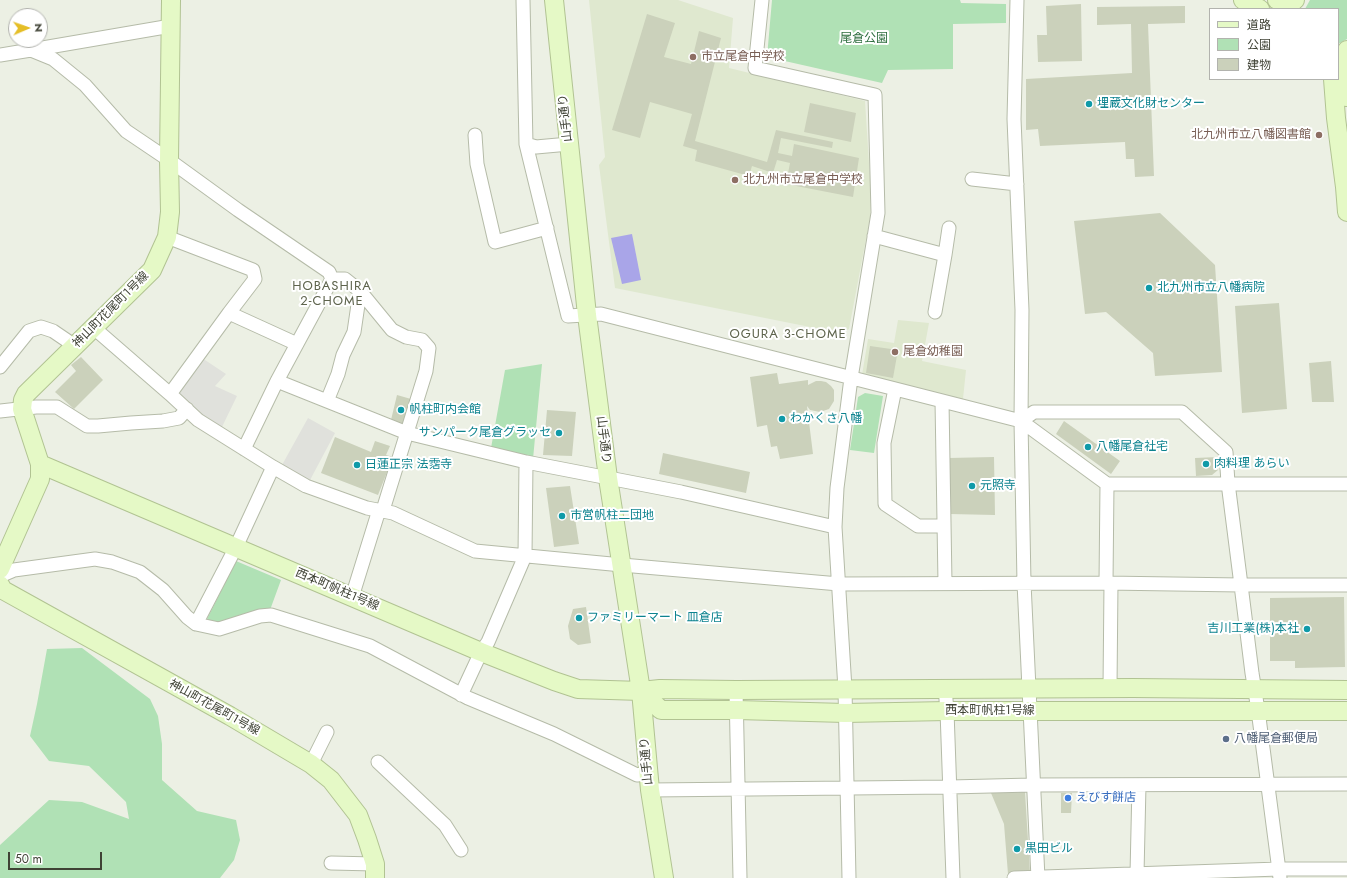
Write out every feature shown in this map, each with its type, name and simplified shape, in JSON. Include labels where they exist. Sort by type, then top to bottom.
[{"type":"street","name":"神山町花尾町1号線","points":[[22,409],[23,400],[26,394],[152,270],[166,237],[170,212],[169,160],[171,0]]},
{"type":"street","points":[[523,0],[526,144],[568,316],[601,314],[1021,421],[1107,484],[1347,484]]},
{"type":"street","name":"山手通り","points":[[555,0],[587,315],[608,478],[641,691],[650,790],[664,878]]},
{"type":"street","points":[[762,0],[755,68],[875,95],[878,213],[851,378],[837,488],[836,527],[845,689],[849,878]]},
{"type":"street","points":[[1017,0],[1014,119],[1022,310],[1021,421],[1024,583],[1032,785],[1038,878]]},
{"type":"street","points":[[1243,0],[1258,8]]},
{"type":"street","points":[[1277,0],[1283,2],[1295,0]]},
{"type":"street","points":[[0,56],[171,26]]},
{"type":"street","points":[[1347,49],[1344,71],[1347,112]]},
{"type":"street","points":[[31,50],[53,59],[85,85],[126,131],[329,272],[332,279]]},
{"type":"street","points":[[1333,80],[1336,118],[1346,187]]},
{"type":"street","points":[[1347,126],[1347,212]]},
{"type":"street","points":[[475,135],[477,164],[495,242],[547,228]]},
{"type":"street","points":[[526,144],[536,147],[569,144]]},
{"type":"street","points":[[972,179],[1017,184]]},
{"type":"street","points":[[936,312],[949,228]]},
{"type":"street","points":[[874,236],[945,255]]},
{"type":"street","points":[[166,237],[253,270],[256,279],[229,313],[170,394]]},
{"type":"street","points":[[332,279],[345,279],[360,291],[392,330],[406,337],[422,340],[429,348],[426,371],[408,433],[352,596]]},
{"type":"street","points":[[244,449],[277,381],[332,279]]},
{"type":"street","points":[[327,401],[354,332],[360,291]]},
{"type":"street","points":[[229,313],[297,344]]},
{"type":"street","points":[[0,367],[29,331],[41,327],[53,331],[75,346]]},
{"type":"street","points":[[94,328],[198,420],[273,467],[306,486],[367,508],[393,513],[475,551],[622,566],[839,584],[1109,583],[1347,585]]},
{"type":"street","points":[[277,381],[408,433],[526,462],[681,492],[836,527]]},
{"type":"street","points":[[895,389],[884,443],[885,504],[918,526],[944,526]]},
{"type":"street","points":[[942,401],[944,583]]},
{"type":"street","points":[[0,411],[36,407],[57,407],[87,426],[98,426],[131,422],[162,421],[179,418],[187,409]]},
{"type":"street","points":[[0,569],[40,480],[40,464],[22,409]]},
{"type":"street","points":[[1021,421],[1034,412],[1182,412],[1226,452],[1228,483],[1279,874]]},
{"type":"street","points":[[461,695],[481,652],[488,642],[525,556],[526,462]]},
{"type":"street","name":"西本町帆柱1号線","points":[[40,464],[481,652],[578,689],[641,691],[660,689],[736,690],[946,688],[1347,690]]},
{"type":"street","points":[[196,624],[236,548],[273,467]]},
{"type":"street","points":[[1107,484],[1110,688]]},
{"type":"street","points":[[0,576],[14,570],[95,559],[112,562],[140,572],[163,590],[187,617],[196,624],[219,629],[260,616],[270,615],[370,646],[461,695],[554,734],[637,775],[648,773]]},
{"type":"street","name":"神山町花尾町1号線","points":[[0,586],[2,590],[230,716],[311,764],[331,780],[358,815],[368,839],[375,871]]},
{"type":"street","points":[[946,688],[953,878]]},
{"type":"street","points":[[1133,688],[1134,710]]},
{"type":"street","points":[[736,690],[740,878]]},
{"type":"street","name":"西本町帆柱1号線","points":[[641,691],[661,710],[737,710],[845,713],[1134,710],[1347,711]]},
{"type":"street","points":[[311,764],[326,732]]},
{"type":"street","points":[[378,762],[446,825],[461,850]]},
{"type":"street","points":[[650,790],[1032,785],[1347,784]]},
{"type":"street","points":[[1137,874],[1139,785]]},
{"type":"street","points":[[332,863],[375,871]]},
{"type":"street","points":[[1014,878],[1137,874],[1279,874],[1347,869]]},
{"type":"shaded area","name":"北九州市立尾倉中学校","points":[[589,0],[678,0],[733,18],[729,68],[865,101],[871,194],[870,218],[849,329],[840,333],[615,288],[599,165],[605,157]]},
{"type":"shaded area","points":[[632,234],[641,280],[622,284],[611,238]]},
{"type":"shaded area","name":"尾倉幼稚園","points":[[898,320],[929,323],[922,361],[966,370],[963,399],[862,375],[868,339],[894,343]]},
{"type":"shaded area","points":[[202,358],[226,374],[215,386],[237,396],[221,429],[200,417],[179,397],[179,390]]},
{"type":"shaded area","points":[[308,418],[335,433],[309,482],[282,465]]},
{"type":"green space","name":"尾倉公園","points":[[772,0],[960,0],[961,3],[1006,4],[1006,23],[953,24],[953,69],[888,70],[882,83],[767,57]]},
{"type":"green space","points":[[1310,0],[1347,0],[1347,39],[1339,43],[1339,8],[1306,8]]},
{"type":"green space","points":[[542,364],[533,459],[491,448],[505,370]]},
{"type":"green space","points":[[865,393],[883,396],[874,453],[850,450],[858,397]]},
{"type":"green space","points":[[236,561],[281,580],[270,610],[219,624],[206,621]]},
{"type":"green space","points":[[82,648],[150,699],[158,716],[162,744],[162,780],[197,811],[236,820],[240,840],[234,860],[220,878],[0,878],[0,845],[49,800],[82,802],[129,819],[126,802],[89,766],[49,761],[30,736],[47,649]]},
{"type":"building","points":[[1081,4],[1082,61],[1038,62],[1037,35],[1047,35],[1046,6]]},
{"type":"building","name":"埋蔵文化財センター","points":[[1185,6],[1185,23],[1148,24],[1154,176],[1135,177],[1134,159],[1126,159],[1125,142],[1040,146],[1038,129],[1026,130],[1026,79],[1132,73],[1131,24],[1097,25],[1097,7]]},
{"type":"building","points":[[647,14],[675,23],[664,57],[691,64],[699,31],[721,38],[695,141],[767,162],[776,130],[833,142],[832,148],[781,138],[778,153],[792,156],[794,144],[859,158],[853,197],[786,184],[790,163],[777,160],[773,173],[752,166],[749,176],[695,161],[697,150],[683,146],[692,114],[650,102],[640,138],[612,130]]},
{"type":"building","points":[[810,103],[856,113],[851,142],[804,132]]},
{"type":"building","name":"北九州市立八幡病院","points":[[1160,213],[1215,265],[1222,372],[1155,376],[1153,353],[1106,312],[1085,314],[1074,221]]},
{"type":"building","points":[[1279,303],[1287,409],[1242,413],[1235,306]]},
{"type":"building","points":[[870,346],[898,350],[893,378],[866,373]]},
{"type":"building","points":[[81,357],[103,380],[74,409],[55,392],[76,371],[71,365]]},
{"type":"building","points":[[1331,361],[1334,402],[1312,402],[1309,363]]},
{"type":"building","name":"わかくさ八幡","points":[[777,373],[779,384],[808,380],[808,385],[816,381],[821,381],[826,382],[834,390],[834,401],[829,409],[820,412],[810,410],[807,406],[813,454],[780,459],[777,446],[771,447],[767,425],[757,427],[750,377]]},
{"type":"building","name":"帆柱町内会館","points":[[397,395],[411,399],[405,424],[391,420]]},
{"type":"building","name":"サンパーク尾倉グラッセ","points":[[547,410],[576,412],[572,456],[543,455]]},
{"type":"building","name":"八幡尾倉社宅","points":[[1064,421],[1120,461],[1111,474],[1056,434]]},
{"type":"building","name":"日蓮正宗 法霑寺","points":[[335,437],[371,452],[375,441],[390,446],[386,455],[393,457],[378,495],[321,473]]},
{"type":"building","points":[[663,453],[750,472],[746,493],[659,474]]},
{"type":"building","name":"元照寺","points":[[994,457],[995,515],[950,514],[949,458]]},
{"type":"building","name":"肉料理 あらい","points":[[1218,457],[1218,470],[1212,475],[1196,476],[1195,458]]},
{"type":"building","name":"市営帆柱二団地","points":[[570,486],[579,544],[554,547],[546,488]]},
{"type":"building","name":"吉川工業(株)本社","points":[[1344,597],[1345,667],[1295,668],[1295,661],[1270,661],[1270,598]]},
{"type":"building","name":"ファミリーマート 皿倉店","points":[[586,607],[591,643],[578,645],[570,639],[568,626],[573,609]]},
{"type":"building","name":"黒田ビル","points":[[1025,792],[1030,873],[1008,874],[1004,824],[991,793]]},
{"type":"building","points":[[1061,793],[1072,793],[1071,813],[1061,813]]},
{"type":"place","name":"市立尾倉中学校","points":[[693,57]]},
{"type":"place","name":"埋蔵文化財センター","points":[[1089,104]]},
{"type":"place","name":"北九州市立八幡図書館","points":[[1319,135]]},
{"type":"place","name":"北九州市立尾倉中学校","points":[[735,180]]},
{"type":"place","name":"北九州市立八幡病院","points":[[1149,288]]},
{"type":"place","name":"尾倉幼稚園","points":[[895,352]]},
{"type":"place","name":"帆柱町内会館","points":[[401,410]]},
{"type":"place","name":"わかくさ八幡","points":[[782,419]]},
{"type":"place","name":"サンパーク尾倉グラッセ","points":[[559,433]]},
{"type":"place","name":"八幡尾倉社宅","points":[[1088,447]]},
{"type":"place","name":"肉料理 あらい","points":[[1206,464]]},
{"type":"place","name":"日蓮正宗 法霑寺","points":[[357,465]]},
{"type":"place","name":"元照寺","points":[[972,486]]},
{"type":"place","name":"市営帆柱二団地","points":[[562,516]]},
{"type":"place","name":"ファミリーマート 皿倉店","points":[[579,618]]},
{"type":"place","name":"吉川工業(株)本社","points":[[1307,629]]},
{"type":"place","name":"八幡尾倉郵便局","points":[[1226,739]]},
{"type":"place","name":"えびす餅店","points":[[1068,798]]},
{"type":"place","name":"黒田ビル","points":[[1017,849]]},
{"type":"district","name":"HOBASHIRA 2-CHOME","points":[[332,294]]},
{"type":"district","name":"OGURA 3-CHOME","points":[[788,335]]}]
